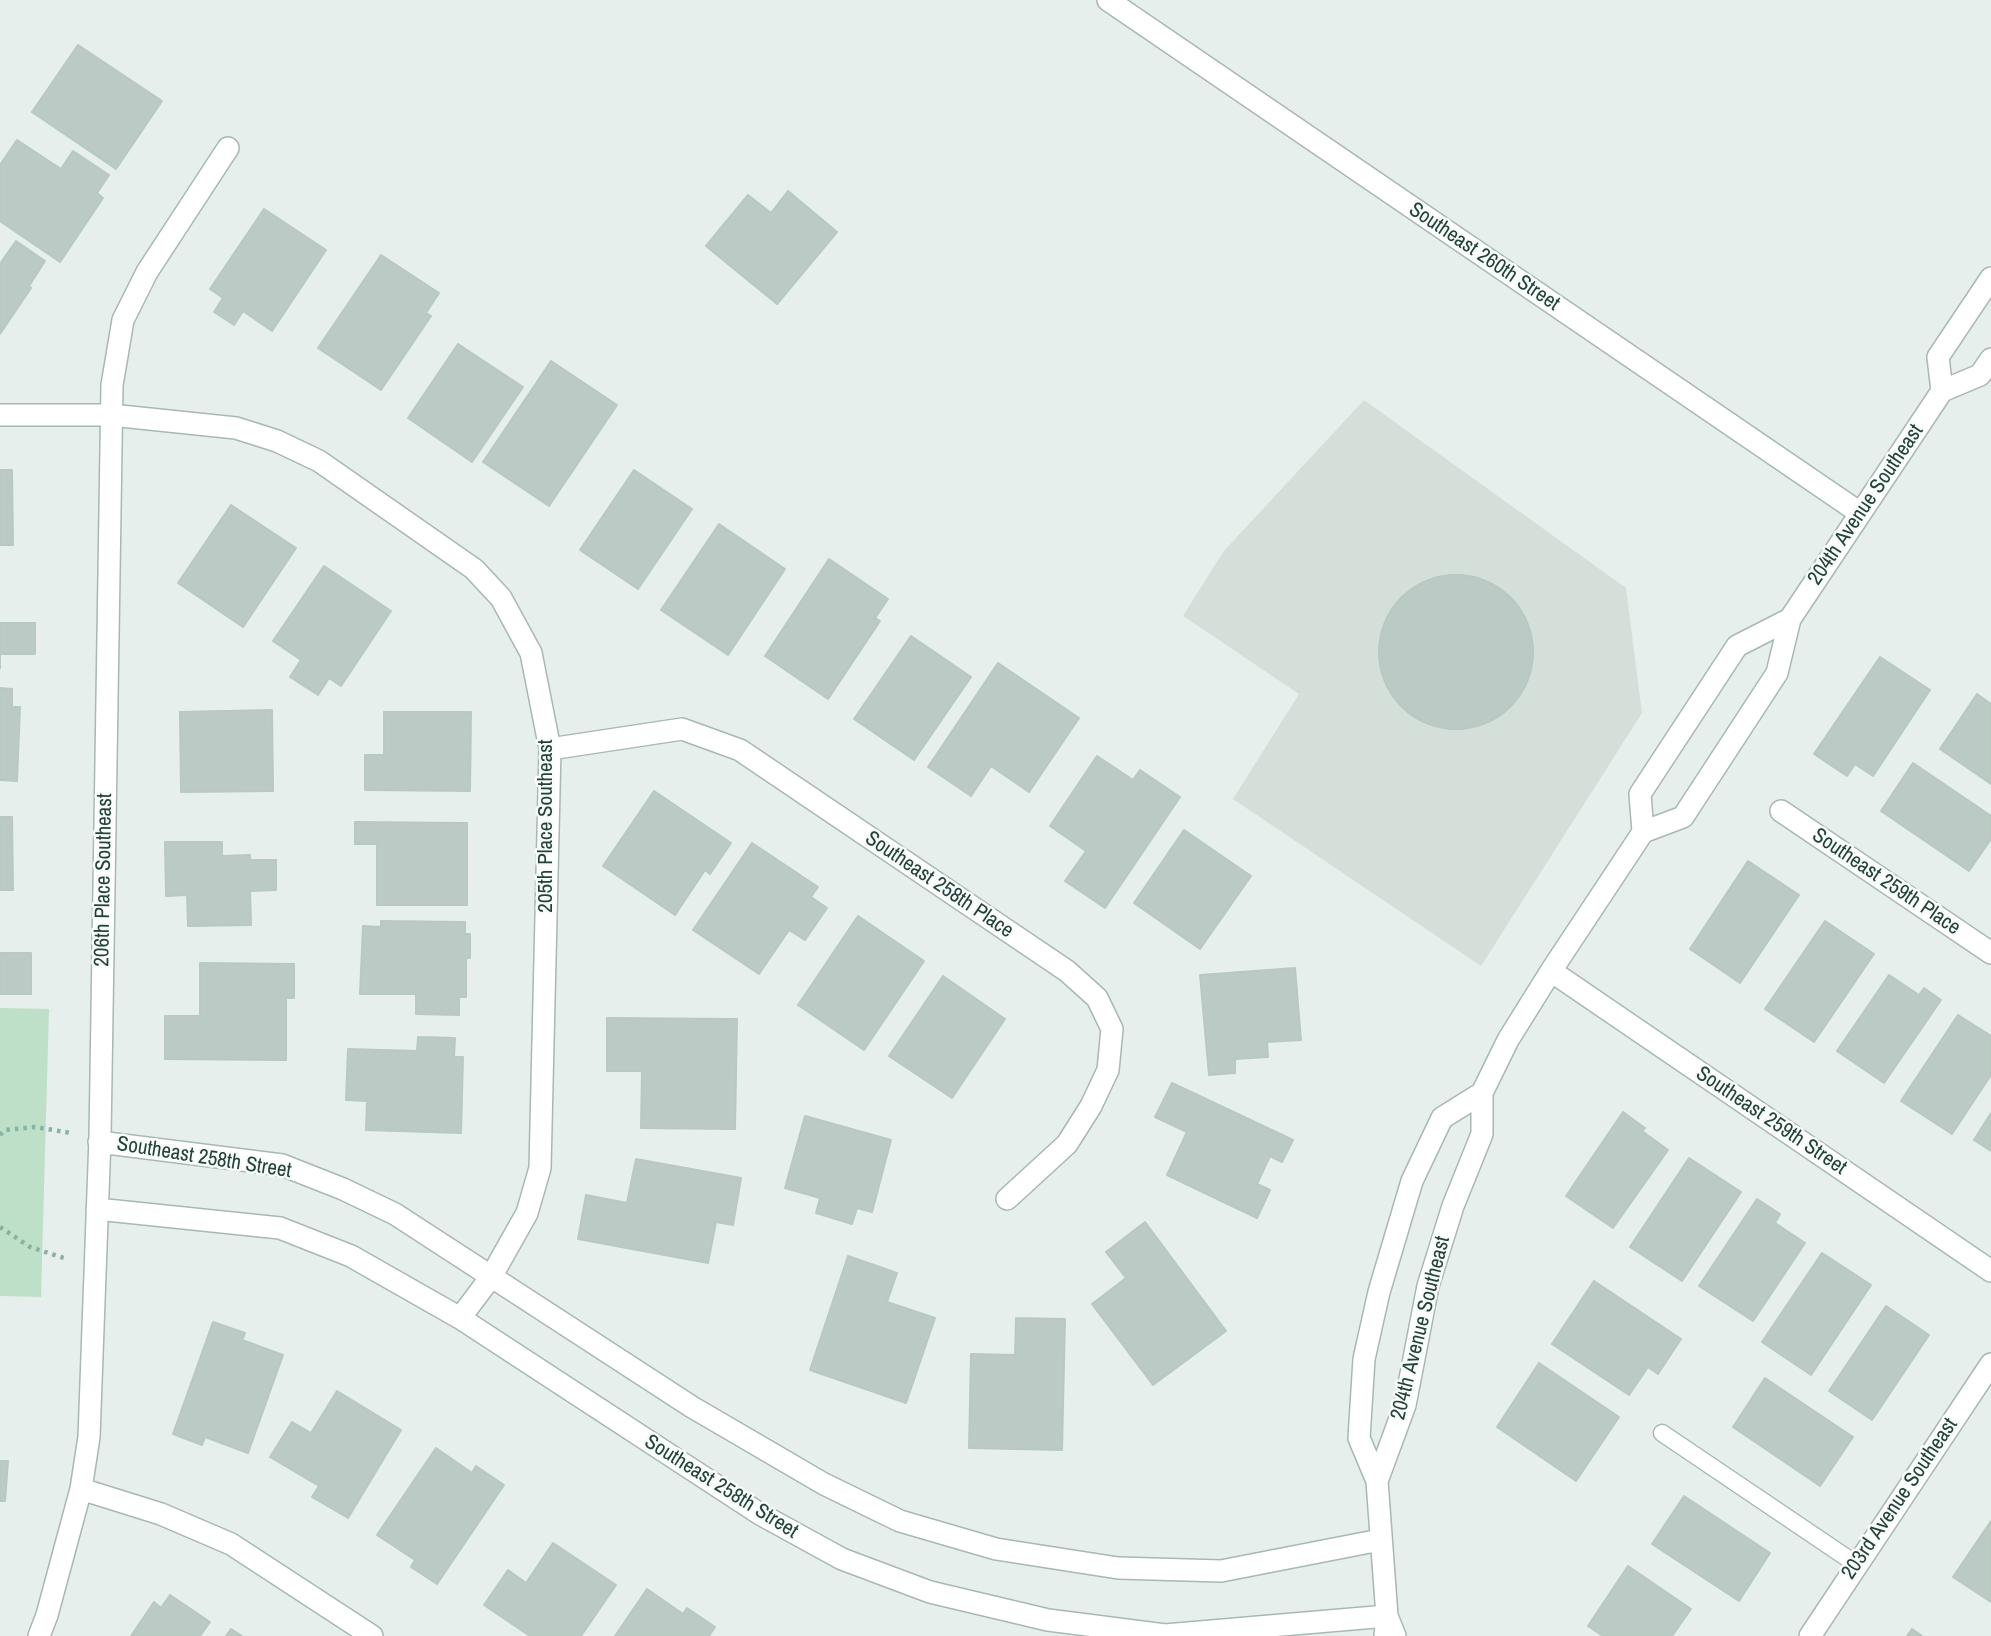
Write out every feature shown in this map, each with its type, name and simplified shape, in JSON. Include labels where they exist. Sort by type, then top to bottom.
[{"type":"street","name":"Southeast 260th Street","points":[[1108,0],[1860,513]]},
{"type":"street","name":"206th Place Southeast","points":[[39,1636],[81,1489],[89,1437],[100,1140],[112,385],[123,320],[147,272],[228,148]]},
{"type":"street","points":[[1991,278],[1938,357],[1942,391],[1980,375],[1991,359]]},
{"type":"street","name":"204th Avenue Southeast","points":[[1377,1481],[1405,1405],[1428,1286],[1453,1206],[1482,1134],[1482,1093],[1508,1040],[1643,832],[1684,817],[1777,673],[1790,619],[1942,391]]},
{"type":"street","points":[[0,415],[111,415]]},
{"type":"street","name":"205th Place Southeast","points":[[111,415],[236,428],[277,441],[319,461],[474,569],[501,598],[531,653],[550,749],[540,1168],[527,1213],[491,1277],[460,1318]]},
{"type":"street","name":"204th Avenue Southeast","points":[[1643,832],[1640,794],[1737,646],[1790,619]]},
{"type":"street","name":"Southeast 258th Place","points":[[550,749],[682,729],[740,750],[1067,971],[1097,998],[1112,1029],[1108,1070],[1091,1106],[1067,1144],[1007,1199]]},
{"type":"street","name":"Southeast 259th Place","points":[[1781,811],[1991,953]]},
{"type":"street","name":"Southeast 259th Street","points":[[1551,971],[1991,1271]]},
{"type":"street","name":"204th Avenue Southeast","points":[[1389,1629],[1377,1481],[1359,1438],[1364,1359],[1379,1292],[1412,1181],[1442,1118],[1482,1093]]},
{"type":"street","name":"Southeast 258th Street","points":[[100,1140],[282,1166],[343,1189],[394,1214],[692,1407],[824,1483],[900,1521],[996,1549],[1118,1568],[1221,1571],[1380,1540]]},
{"type":"street","name":"Southeast 258th Street","points":[[97,1209],[280,1228],[351,1256],[460,1318],[760,1514],[842,1559],[930,1592],[1048,1620],[1165,1635],[1389,1629]]},
{"type":"street","name":"203rd Avenue Southeast","points":[[1810,1636],[1991,1364]]},
{"type":"street","points":[[81,1489],[161,1514],[231,1544],[372,1636]]},
{"type":"lane","points":[[1662,1433],[1856,1564]]},
{"type":"path","points":[[0,1135],[5,1130],[35,1127],[100,1140]]},
{"type":"path","points":[[0,1227],[30,1247],[95,1267]]},
{"type":"shaded area","points":[[1364,400],[1626,588],[1642,713],[1481,966],[1233,799],[1299,694],[1183,616],[1223,552]]},
{"type":"green space","points":[[0,1008],[49,1009],[41,1297],[0,1296]]},
{"type":"building","points":[[78,45],[162,101],[116,169],[32,112]]},
{"type":"building","points":[[17,140],[61,169],[73,151],[109,175],[97,193],[103,198],[60,262],[0,221],[0,165]]},
{"type":"building","points":[[788,191],[837,232],[777,304],[706,246],[748,195],[771,213]]},
{"type":"building","points":[[264,209],[326,250],[272,331],[243,311],[234,325],[214,312],[223,298],[210,289]]},
{"type":"building","points":[[16,241],[45,261],[29,286],[31,288],[0,334],[0,264]]},
{"type":"building","points":[[381,255],[439,293],[426,313],[431,316],[381,390],[318,348]]},
{"type":"building","points":[[458,344],[523,387],[472,462],[408,418]]},
{"type":"building","points":[[551,361],[617,405],[549,506],[483,462]]},
{"type":"building","points":[[0,470],[12,470],[13,545],[0,545]]},
{"type":"building","points":[[634,470],[692,509],[638,589],[580,550]]},
{"type":"building","points":[[231,505],[296,548],[243,627],[178,583]]},
{"type":"building","points":[[719,524],[785,569],[728,655],[661,610]]},
{"type":"building","points":[[829,559],[888,599],[875,618],[880,621],[828,699],[765,656]]},
{"type":"building","points":[[324,566],[391,611],[341,686],[329,678],[318,695],[290,677],[301,660],[273,641]]},
{"type":"building","points":[[1456,575],[1486,581],[1511,597],[1527,622],[1533,652],[1527,682],[1511,707],[1486,723],[1456,729],[1426,723],[1401,707],[1385,682],[1379,652],[1385,622],[1401,597],[1426,581]]},
{"type":"building","points":[[0,623],[35,623],[35,654],[0,654]]},
{"type":"building","points":[[911,636],[971,677],[914,760],[854,719]]},
{"type":"building","points":[[1880,657],[1930,690],[1873,776],[1855,764],[1847,776],[1814,754]]},
{"type":"building","points":[[998,663],[1079,718],[1029,792],[991,766],[971,796],[928,767]]},
{"type":"building","points":[[0,688],[12,689],[12,707],[20,707],[17,781],[0,780]]},
{"type":"building","points":[[1977,694],[1991,704],[1991,784],[1940,749]]},
{"type":"building","points":[[272,710],[273,791],[181,792],[180,712]]},
{"type":"building","points":[[384,712],[471,712],[470,791],[365,790],[365,755],[384,755]]},
{"type":"building","points":[[1097,756],[1133,780],[1140,770],[1180,797],[1105,908],[1065,881],[1086,851],[1050,826]]},
{"type":"building","points":[[1913,763],[1991,816],[1991,839],[1969,871],[1881,811]]},
{"type":"building","points":[[654,791],[731,843],[710,874],[705,870],[675,915],[603,866]]},
{"type":"building","points":[[0,817],[12,817],[13,890],[0,890]]},
{"type":"building","points":[[355,822],[467,823],[467,905],[377,905],[377,844],[355,844]]},
{"type":"building","points":[[1184,830],[1251,876],[1200,949],[1134,903]]},
{"type":"building","points":[[165,842],[222,842],[222,856],[250,855],[250,860],[276,860],[276,890],[250,891],[251,925],[188,926],[187,895],[166,896]]},
{"type":"building","points":[[752,843],[818,887],[811,897],[827,908],[805,940],[789,930],[759,974],[693,930]]},
{"type":"building","points":[[1748,861],[1799,895],[1740,983],[1690,949]]},
{"type":"building","points":[[858,916],[924,961],[864,1050],[798,1005]]},
{"type":"building","points":[[381,921],[465,922],[465,934],[470,934],[470,958],[466,958],[466,997],[459,997],[459,1015],[416,1014],[416,994],[360,994],[363,926],[381,927]]},
{"type":"building","points":[[1825,921],[1874,954],[1814,1042],[1765,1009]]},
{"type":"building","points":[[0,953],[31,953],[31,994],[0,994]]},
{"type":"building","points":[[200,963],[294,964],[294,998],[286,998],[286,1060],[165,1059],[165,1016],[200,1016]]},
{"type":"building","points":[[1295,968],[1301,1040],[1267,1042],[1268,1057],[1235,1059],[1235,1073],[1209,1075],[1200,975]]},
{"type":"building","points":[[1889,975],[1919,995],[1924,988],[1941,1000],[1884,1083],[1837,1051]]},
{"type":"building","points":[[943,976],[1005,1019],[952,1098],[889,1056]]},
{"type":"building","points":[[1958,1015],[1991,1036],[1991,1075],[1952,1134],[1901,1101]]},
{"type":"building","points":[[607,1018],[737,1019],[735,1129],[641,1128],[642,1071],[607,1071]]},
{"type":"building","points":[[418,1037],[455,1038],[454,1057],[463,1057],[461,1133],[366,1130],[367,1101],[346,1100],[348,1049],[417,1051]]},
{"type":"building","points":[[1172,1083],[1293,1140],[1282,1162],[1270,1156],[1257,1184],[1270,1190],[1257,1218],[1167,1175],[1187,1132],[1155,1117]]},
{"type":"building","points":[[1623,1112],[1645,1128],[1642,1131],[1668,1150],[1613,1228],[1566,1196]]},
{"type":"building","points":[[1991,1113],[1991,1151],[1974,1140]]},
{"type":"building","points":[[805,1116],[891,1140],[872,1212],[857,1208],[852,1224],[816,1213],[820,1198],[785,1188]]},
{"type":"building","points":[[1689,1158],[1741,1192],[1682,1281],[1630,1247]]},
{"type":"building","points":[[636,1159],[741,1178],[733,1225],[716,1222],[708,1263],[578,1239],[586,1195],[627,1203]]},
{"type":"building","points":[[1757,1199],[1780,1214],[1775,1223],[1805,1243],[1753,1321],[1699,1286]]},
{"type":"building","points":[[1145,1222],[1226,1331],[1153,1385],[1092,1304],[1126,1278],[1106,1252]]},
{"type":"building","points":[[1822,1253],[1871,1285],[1811,1375],[1762,1342]]},
{"type":"building","points":[[848,1256],[897,1273],[887,1302],[935,1318],[906,1403],[810,1370]]},
{"type":"building","points":[[1594,1281],[1681,1339],[1658,1374],[1648,1367],[1629,1395],[1552,1344]]},
{"type":"building","points":[[1886,1306],[1929,1335],[1872,1420],[1829,1391]]},
{"type":"building","points":[[1016,1318],[1065,1319],[1062,1450],[969,1448],[971,1354],[1015,1355]]},
{"type":"building","points":[[213,1322],[245,1333],[242,1340],[283,1355],[248,1453],[205,1437],[202,1445],[173,1434]]},
{"type":"building","points":[[1539,1363],[1619,1417],[1576,1481],[1497,1427]]},
{"type":"building","points":[[1765,1378],[1853,1437],[1820,1486],[1733,1427]]},
{"type":"building","points":[[337,1391],[401,1430],[348,1518],[312,1497],[319,1486],[270,1457],[292,1422],[311,1433]]},
{"type":"building","points":[[436,1448],[472,1473],[476,1466],[504,1485],[437,1584],[411,1567],[415,1560],[377,1535]]},
{"type":"building","points":[[0,1461],[8,1461],[5,1501],[0,1501]]},
{"type":"building","points":[[1684,1496],[1770,1553],[1739,1601],[1652,1544]]},
{"type":"building","points":[[1991,1521],[1991,1602],[1953,1577]]},
{"type":"building","points":[[553,1543],[616,1585],[581,1636],[530,1636],[484,1605],[508,1570],[526,1583]]},
{"type":"building","points":[[1628,1566],[1691,1609],[1672,1636],[1603,1636],[1588,1626]]},
{"type":"building","points":[[647,1589],[683,1614],[687,1608],[715,1627],[709,1636],[615,1636]]},
{"type":"building","points":[[170,1595],[210,1622],[200,1636],[131,1636],[154,1602],[161,1608]]},
{"type":"building","points":[[231,1629],[242,1636],[226,1636]]},
{"type":"building","points":[[1912,1629],[1922,1636],[1907,1636]]}]
